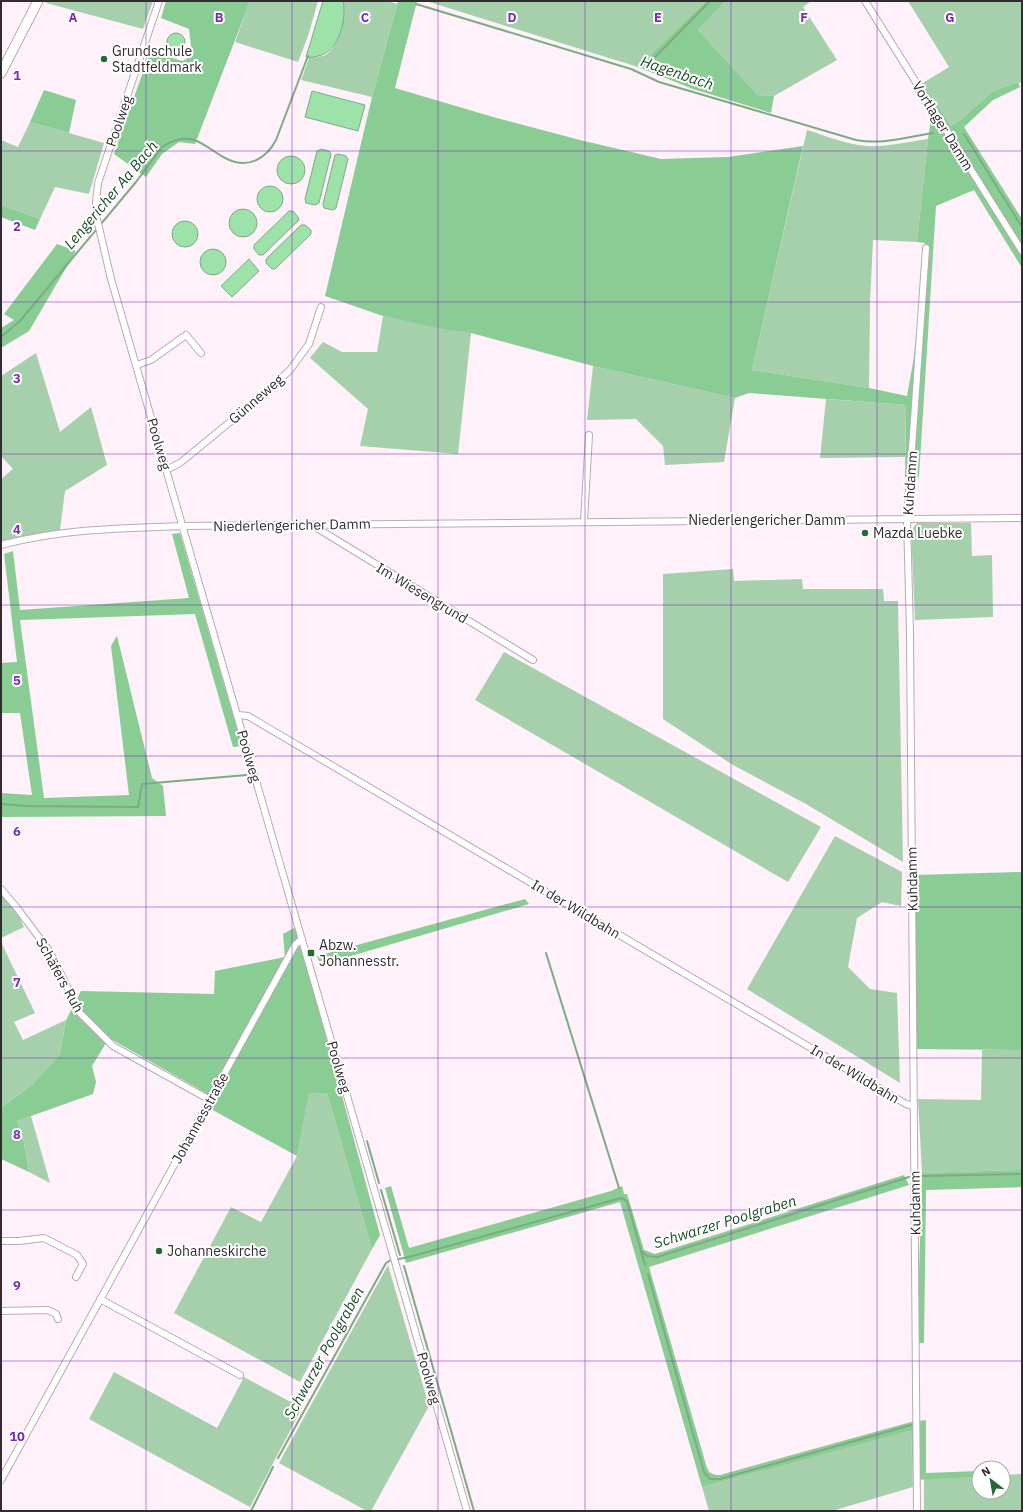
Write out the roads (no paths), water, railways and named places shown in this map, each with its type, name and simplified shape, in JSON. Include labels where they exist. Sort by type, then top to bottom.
[{"type":"main road","points":[[1,73],[38,1]]},
{"type":"street","name":"Poolweg","points":[[159,1],[98,183],[96,202],[100,236],[111,280],[137,365],[182,526],[238,715],[467,1511]]},
{"type":"street","name":"Vortlager Damm","points":[[865,1],[1022,251]]},
{"type":"street","name":"Kuhdamm","points":[[917,1511],[910,632],[907,519],[926,248]]},
{"type":"street","name":"Günneweg","points":[[166,470],[180,463],[264,394],[290,370],[309,344],[321,307]]},
{"type":"street","points":[[137,365],[151,360],[186,335],[201,353]]},
{"type":"street","points":[[584,521],[589,435]]},
{"type":"street","name":"Niederlengericher Damm","points":[[1,545],[27,538],[110,528],[182,526],[1022,518]]},
{"type":"street","name":"Im Wiesengrund","points":[[312,525],[532,660]]},
{"type":"street","name":"In der Wildbahn","points":[[238,715],[248,716],[906,1104],[914,1106]]},
{"type":"street","name":"Schäfers Ruh","points":[[1,889],[50,952],[80,1013],[113,1046],[210,1100]]},
{"type":"street","name":"Johannesstraße","points":[[1,1480],[295,945],[302,939]]},
{"type":"street","points":[[1,1241],[19,1242],[44,1238],[77,1254],[83,1264],[76,1277]]},
{"type":"street","points":[[100,1299],[240,1375]]},
{"type":"street","points":[[1,1311],[48,1310],[56,1314],[58,1319]]},
{"type":"waterway","points":[[646,63],[653,59],[710,1]]},
{"type":"waterway","name":"Hagenbach","points":[[416,4],[631,69],[659,82],[856,140],[875,142],[933,133]]},
{"type":"waterway","name":"Lengericher Aa Bach","points":[[1,337],[20,321],[136,182],[162,147],[177,140],[186,139],[194,140],[203,144],[227,159],[235,162],[249,162],[262,157],[272,147],[276,140],[308,56]]},
{"type":"waterway","name":"Hagenbach","points":[[964,134],[1022,227]]},
{"type":"waterway","points":[[1,804],[27,806],[138,807],[142,784],[247,775]]},
{"type":"waterway","points":[[546,953],[619,1188]]},
{"type":"waterway","points":[[367,1141],[379,1183]]},
{"type":"waterway","name":"Schwarzer Poolgraben","points":[[922,1176],[1022,1174]]},
{"type":"waterway","name":"Schwarzer Poolgraben","points":[[399,1259],[621,1198],[627,1201],[641,1251],[647,1256],[657,1257],[909,1177]]},
{"type":"waterway","points":[[381,1190],[400,1255]]},
{"type":"waterway","points":[[641,1251],[645,1265]]},
{"type":"waterway","name":"Schwarzer Poolgraben","points":[[278,1458],[386,1263],[391,1260]]},
{"type":"waterway","points":[[404,1266],[474,1511]]},
{"type":"waterway","points":[[648,1274],[704,1472],[710,1479],[720,1479],[911,1425]]},
{"type":"waterway","name":"Schwarzer Poolgraben","points":[[251,1511],[273,1467]]},
{"type":"place","name":"Grundschule Stadtfeldmark","points":[[104,59]]},
{"type":"place","name":"Mazda Luebke","points":[[865,533]]},
{"type":"place","name":"Abzw. Johannesstr.","points":[[311,953]]},
{"type":"place","name":"Johanneskirche","points":[[159,1251]]}]
